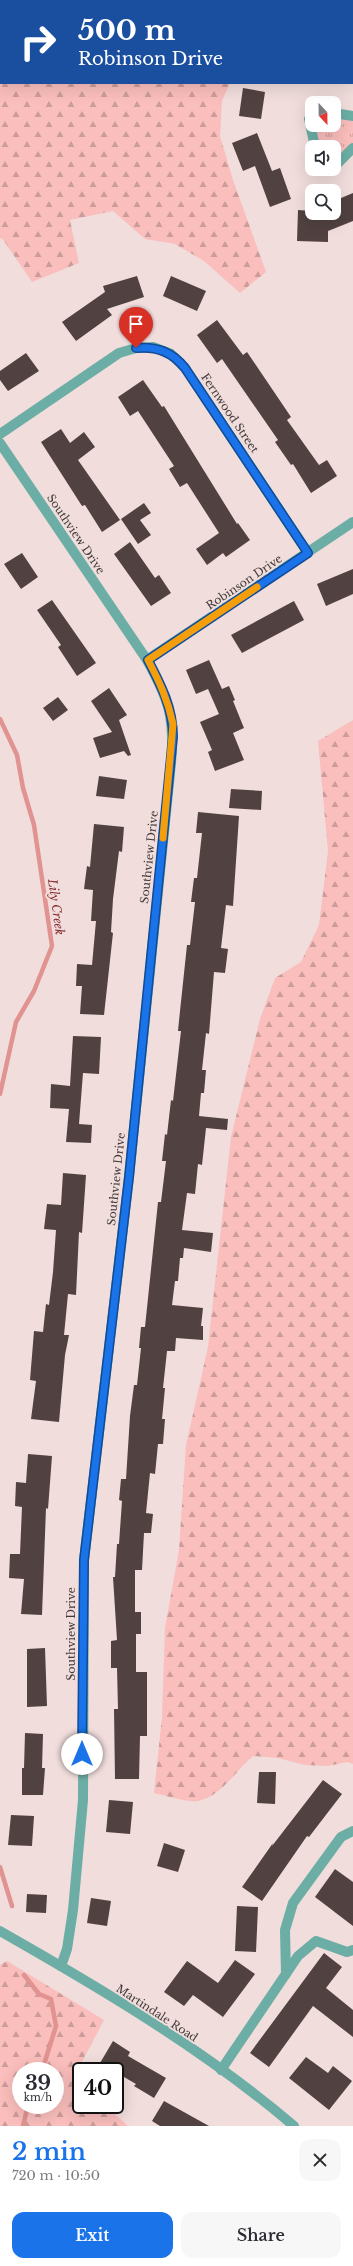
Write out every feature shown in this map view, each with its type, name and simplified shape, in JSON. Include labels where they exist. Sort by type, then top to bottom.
[{"type":"street","points":[[341,114],[353,116]]},
{"type":"street","points":[[341,160],[353,148]]},
{"type":"street","name":"Fernwood Street","points":[[0,434],[120,353],[146,347],[160,349],[171,354],[185,368],[308,553]]},
{"type":"street","name":"Southview Drive","points":[[0,443],[148,660],[160,682],[170,709],[173,737],[129,1177],[84,1560],[83,1800],[73,1910],[67,1949],[61,1966]]},
{"type":"street","name":"Robinson Drive","points":[[148,660],[353,522]]},
{"type":"street","points":[[286,1974],[285,1930],[293,1903],[341,1837],[353,1831]]},
{"type":"street","name":"Martindale Road","points":[[0,1931],[61,1966],[150,2021],[221,2070],[294,2126]]},
{"type":"street","points":[[221,2070],[298,1956],[316,1941],[347,1952],[353,1950]]},
{"type":"green space","points":[[0,84],[230,84],[222,101],[220,136],[233,180],[266,272],[240,293],[204,261],[175,244],[145,239],[113,211],[70,220],[79,263],[32,282],[2,238],[0,239]]},
{"type":"green space","points":[[341,115],[353,117],[353,146],[341,158],[341,140],[315,140],[313,132],[341,132]]},
{"type":"green space","points":[[353,720],[353,1764],[347,1762],[328,1766],[305,1765],[278,1758],[253,1756],[221,1789],[214,1794],[198,1801],[189,1801],[154,1793],[162,1717],[165,1628],[179,1550],[186,1445],[208,1347],[231,1137],[260,1019],[275,978],[301,962],[319,925],[328,851],[318,741]]},
{"type":"green space","points":[[7,1961],[104,2020],[82,2062],[72,2062],[72,2114],[115,2114],[128,2126],[0,2126],[0,1965]]},
{"type":"building","points":[[243,88],[265,92],[261,119],[239,116]]},
{"type":"building","points":[[257,133],[272,171],[280,168],[291,199],[270,207],[255,166],[243,171],[232,143]]},
{"type":"building","points":[[353,193],[353,221],[328,231],[328,242],[297,241],[298,210],[305,210],[305,220],[341,220],[341,198]]},
{"type":"building","points":[[137,276],[144,297],[107,309],[112,315],[76,341],[62,322],[105,292],[103,286]]},
{"type":"building","points":[[171,276],[206,291],[197,311],[163,296]]},
{"type":"building","points":[[217,320],[243,355],[247,352],[291,417],[287,420],[319,465],[327,460],[337,476],[311,493],[293,464],[291,465],[275,442],[278,440],[222,359],[217,363],[197,335]]},
{"type":"building","points":[[26,353],[39,371],[8,391],[0,380],[0,371]]},
{"type":"building","points":[[143,380],[162,407],[164,406],[237,524],[238,523],[250,540],[226,557],[223,553],[207,565],[196,549],[219,533],[187,483],[180,487],[169,469],[174,466],[138,411],[130,416],[118,397]]},
{"type":"building","points":[[61,429],[70,443],[84,432],[95,447],[78,460],[120,520],[102,532],[85,505],[82,506],[41,442]]},
{"type":"building","points":[[144,503],[151,513],[140,520],[151,535],[138,544],[121,519]]},
{"type":"building","points":[[130,542],[155,578],[159,575],[171,593],[151,606],[114,554]]},
{"type":"building","points":[[22,553],[38,577],[21,589],[4,564]]},
{"type":"building","points":[[353,569],[353,594],[326,606],[317,584]]},
{"type":"building","points":[[52,600],[96,663],[77,676],[58,647],[61,645],[37,610]]},
{"type":"building","points":[[294,601],[304,620],[242,653],[231,635]]},
{"type":"building","points":[[209,660],[222,689],[229,686],[235,700],[233,701],[244,728],[233,733],[244,760],[215,771],[208,752],[212,750],[200,722],[219,714],[208,689],[196,694],[186,670]]},
{"type":"building","points":[[109,688],[127,715],[119,720],[131,755],[128,756],[124,751],[100,758],[93,738],[112,732],[91,701]]},
{"type":"building","points":[[58,697],[68,710],[53,721],[43,708]]},
{"type":"building","points":[[99,776],[127,780],[124,799],[96,796]]},
{"type":"building","points":[[231,789],[262,791],[261,810],[229,808]]},
{"type":"building","points":[[198,812],[239,816],[233,906],[226,905],[221,948],[228,949],[225,973],[214,972],[209,1034],[206,1033],[202,1070],[206,1070],[204,1093],[201,1093],[199,1116],[228,1119],[227,1130],[206,1128],[202,1165],[198,1164],[195,1194],[187,1193],[182,1230],[213,1233],[211,1252],[184,1248],[183,1258],[180,1258],[178,1281],[175,1281],[172,1305],[203,1308],[201,1326],[203,1326],[203,1340],[176,1338],[175,1351],[167,1351],[163,1388],[165,1388],[162,1419],[165,1419],[163,1444],[158,1444],[155,1474],[150,1473],[146,1513],[153,1514],[151,1533],[144,1533],[142,1570],[135,1570],[135,1612],[141,1612],[141,1634],[136,1634],[136,1672],[147,1672],[147,1736],[140,1736],[139,1779],[115,1779],[114,1709],[118,1709],[117,1668],[111,1668],[111,1641],[117,1640],[113,1577],[115,1577],[117,1544],[119,1544],[122,1501],[119,1500],[121,1479],[126,1479],[130,1416],[134,1385],[137,1385],[141,1348],[139,1348],[141,1327],[145,1327],[158,1202],[161,1202],[166,1161],[162,1161],[165,1134],[167,1135],[171,1100],[173,1101],[181,1031],[178,1031],[187,945],[190,945],[195,902],[191,902],[194,878],[197,878],[202,833],[196,833]]},
{"type":"building","points":[[94,824],[124,827],[122,852],[119,851],[113,899],[111,932],[113,933],[104,1015],[80,1014],[82,986],[76,986],[77,964],[92,965],[96,921],[91,921],[93,890],[84,889],[87,866],[90,867]]},
{"type":"building","points":[[73,1036],[101,1037],[99,1074],[83,1073],[79,1124],[92,1125],[91,1143],[66,1142],[69,1109],[50,1108],[51,1084],[70,1086]]},
{"type":"building","points":[[63,1173],[86,1175],[82,1233],[79,1232],[76,1295],[68,1294],[64,1335],[69,1335],[65,1355],[59,1422],[31,1419],[36,1381],[30,1380],[34,1331],[43,1332],[46,1304],[49,1305],[53,1272],[56,1230],[44,1229],[47,1204],[61,1205]]},
{"type":"building","points":[[28,1454],[52,1456],[48,1509],[46,1508],[42,1615],[21,1614],[24,1579],[9,1578],[10,1554],[20,1554],[22,1507],[15,1506],[16,1482],[26,1483]]},
{"type":"building","points":[[45,1648],[47,1706],[27,1707],[27,1649]]},
{"type":"building","points":[[25,1733],[43,1734],[42,1768],[45,1768],[43,1795],[22,1795],[22,1768],[24,1768]]},
{"type":"building","points":[[259,1772],[276,1772],[275,1804],[257,1803]]},
{"type":"building","points":[[323,1780],[342,1794],[309,1837],[307,1836],[262,1901],[242,1887],[273,1843],[272,1846]]},
{"type":"building","points":[[109,1800],[133,1802],[130,1834],[106,1832]]},
{"type":"building","points":[[11,1815],[34,1816],[32,1846],[8,1845]]},
{"type":"building","points":[[164,1843],[185,1850],[178,1872],[157,1866]]},
{"type":"building","points":[[335,1869],[353,1882],[353,1926],[315,1897]]},
{"type":"building","points":[[27,1894],[47,1895],[46,1913],[26,1912]]},
{"type":"building","points":[[91,1898],[111,1901],[107,1926],[87,1923]]},
{"type":"building","points":[[237,1906],[258,1907],[256,1952],[235,1951]]},
{"type":"building","points":[[324,1953],[342,1967],[326,1988],[353,2010],[353,2037],[313,2006],[269,2067],[250,2053]]},
{"type":"building","points":[[235,1960],[255,1974],[223,2017],[193,1995],[184,2006],[164,1992],[187,1961],[218,1983]]},
{"type":"building","points":[[113,2041],[130,2052],[128,2056],[166,2078],[154,2098],[134,2086],[136,2084],[124,2077],[124,2062],[101,2062]]},
{"type":"building","points":[[306,2057],[328,2073],[333,2066],[352,2081],[329,2110],[289,2078]]},
{"type":"building","points":[[164,2101],[209,2126],[160,2126],[152,2121]]},
{"type":"waterway","name":"Lily Creek","points":[[0,719],[17,755],[23,788],[34,825],[52,946],[34,991],[16,1022],[0,1094]]},
{"type":"waterway","name":"Lily Creek","points":[[0,1867],[12,1906]]},
{"type":"waterway","name":"Lily Creek","points":[[24,1975],[39,1994],[51,1999],[56,2026],[45,2062]]},
{"type":"waterway","name":"Lily Creek","points":[[23,2126],[26,2114]]},
{"type":"slow traffic","points":[[163,838],[171,763],[173,724],[170,709],[160,682],[148,660],[257,587]]},
{"type":"route","points":[[82,1754],[84,1560],[87,1524],[129,1177],[173,737],[173,724],[170,709],[160,682],[148,660],[308,553],[185,368],[171,354],[160,349],[153,347],[136,348]]}]
